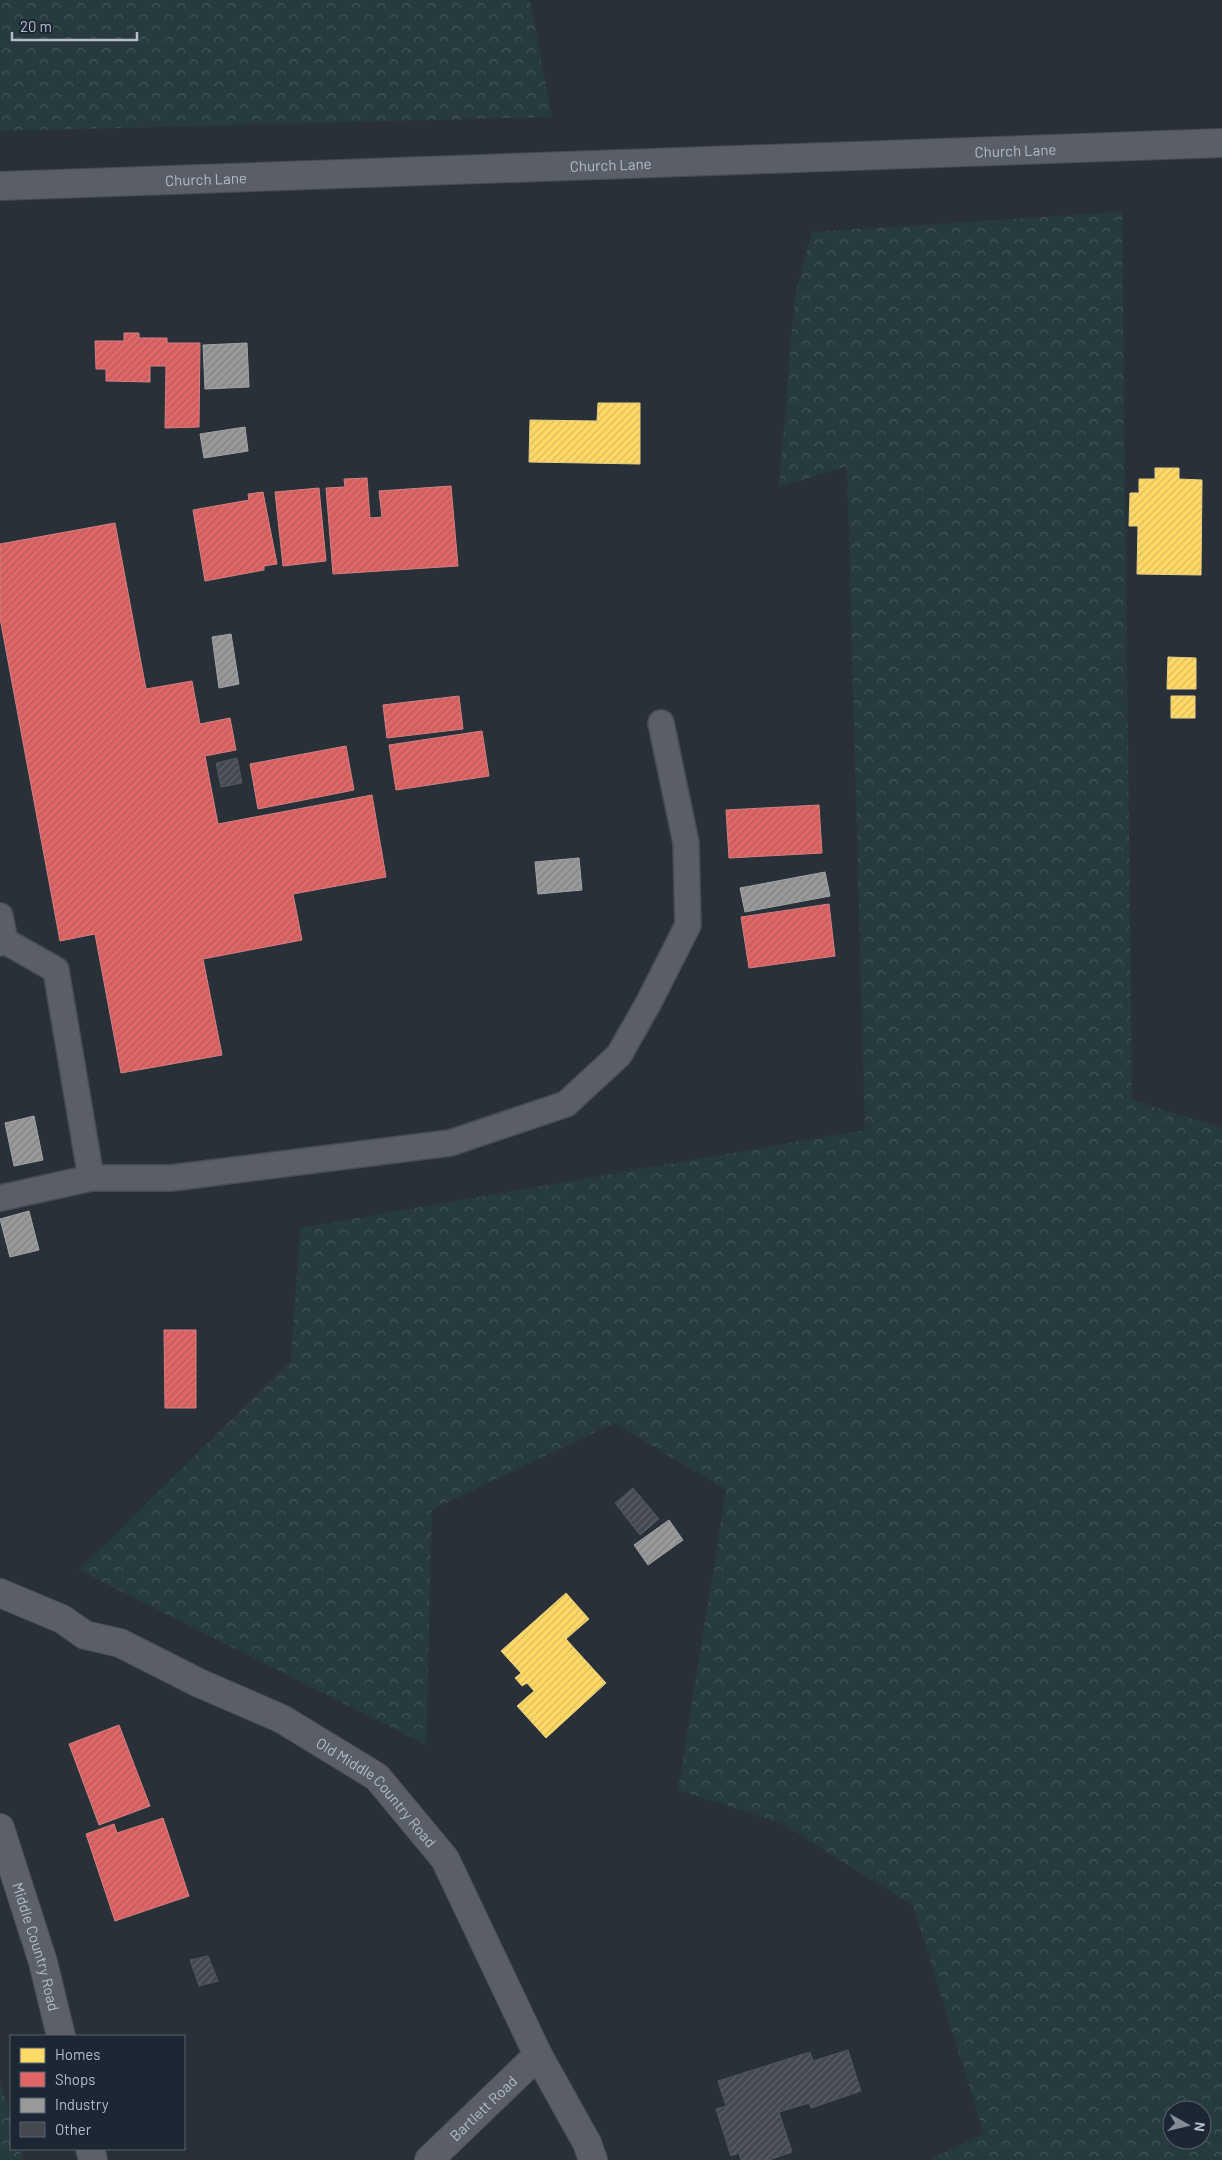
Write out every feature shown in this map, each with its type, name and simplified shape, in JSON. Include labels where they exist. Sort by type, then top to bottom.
[{"type":"main road","name":"Middle Country Road","points":[[0,1828],[43,1962],[61,2035]]},
{"type":"street","name":"Church Lane","points":[[0,186],[1222,143]]},
{"type":"street","name":"Old Middle Country Road","points":[[0,1593],[62,1619],[85,1634],[120,1643],[199,1683],[282,1719],[377,1776],[445,1859],[538,2055],[586,2143],[593,2160]]},
{"type":"street","name":"Bartlett Road","points":[[429,2160],[538,2055]]},
{"type":"lane","points":[[0,1198],[91,1178],[170,1178],[450,1142],[566,1104],[619,1055],[649,1002],[688,925],[686,843],[661,723]]},
{"type":"lane","points":[[0,916],[2,942],[56,970],[91,1178]]},
{"type":"green space","points":[[0,0],[530,0],[552,117],[0,131]]},
{"type":"green space","points":[[1122,212],[1132,1100],[1222,1128],[1222,2160],[930,2160],[984,2133],[913,1906],[783,1824],[678,1790],[726,1490],[614,1423],[432,1510],[426,1745],[79,1570],[291,1361],[300,1228],[865,1130],[847,466],[779,487],[795,295],[812,232]]},
{"type":"green space","points":[[0,2081],[10,2116],[10,2150],[20,2150],[23,2160],[0,2160]]},
{"type":"building: Homes","points":[[598,403],[640,403],[640,464],[529,462],[530,420],[597,421]]},
{"type":"building: Homes","points":[[1155,468],[1179,468],[1179,479],[1202,480],[1201,575],[1137,574],[1138,526],[1129,526],[1130,493],[1139,493],[1139,479],[1155,479]]},
{"type":"building: Homes","points":[[1168,657],[1196,658],[1196,689],[1167,689]]},
{"type":"building: Homes","points":[[1171,696],[1195,696],[1195,718],[1171,718]]},
{"type":"building: Homes","points":[[566,1593],[589,1619],[566,1639],[606,1683],[546,1738],[517,1706],[534,1691],[527,1683],[522,1686],[515,1678],[521,1673],[501,1651]]},
{"type":"building: Shops","points":[[124,333],[139,333],[139,338],[167,338],[167,343],[200,343],[199,427],[165,428],[166,366],[150,366],[150,382],[106,381],[106,369],[96,369],[95,341],[124,341]]},
{"type":"building: Shops","points":[[367,478],[370,518],[382,517],[379,491],[451,486],[458,566],[333,574],[326,488],[345,487],[344,479]]},
{"type":"building: Shops","points":[[319,488],[326,561],[283,566],[275,492]]},
{"type":"building: Shops","points":[[263,492],[277,564],[264,566],[264,570],[205,581],[193,510],[249,500],[248,494]]},
{"type":"building: Shops","points":[[115,523],[146,689],[192,681],[200,724],[230,718],[236,750],[205,756],[218,824],[372,795],[386,877],[293,894],[302,940],[203,959],[222,1055],[121,1073],[95,934],[60,941],[0,618],[0,544]]},
{"type":"building: Shops","points":[[459,696],[463,729],[387,738],[383,705]]},
{"type":"building: Shops","points":[[482,731],[489,776],[396,790],[389,745]]},
{"type":"building: Shops","points":[[346,746],[354,790],[258,809],[250,764]]},
{"type":"building: Shops","points":[[819,805],[822,853],[729,858],[726,810]]},
{"type":"building: Shops","points":[[829,904],[835,956],[749,968],[741,917]]},
{"type":"building: Shops","points":[[164,1330],[196,1330],[196,1408],[165,1408]]},
{"type":"building: Shops","points":[[119,1725],[150,1806],[99,1825],[69,1744]]},
{"type":"building: Shops","points":[[163,1818],[189,1896],[115,1921],[86,1834],[114,1824],[117,1833]]},
{"type":"building: Industry","points":[[247,343],[249,387],[205,389],[203,345]]},
{"type":"building: Industry","points":[[245,427],[248,451],[204,458],[200,434]]},
{"type":"building: Industry","points":[[231,634],[239,684],[219,688],[212,637]]},
{"type":"building: Industry","points":[[579,858],[582,890],[538,894],[535,862]]},
{"type":"building: Industry","points":[[825,872],[830,896],[745,912],[740,888]]},
{"type":"building: Industry","points":[[34,1116],[43,1160],[14,1166],[5,1123]]},
{"type":"building: Industry","points":[[29,1211],[39,1250],[10,1257],[0,1219]]},
{"type":"building: Industry","points":[[669,1520],[683,1540],[648,1565],[634,1545]]},
{"type":"building: Other","points":[[237,758],[242,783],[221,787],[216,763]]},
{"type":"building: Other","points":[[633,1488],[659,1519],[640,1535],[615,1503]]},
{"type":"building: Other","points":[[208,1956],[218,1981],[199,1986],[190,1960]]},
{"type":"building: Other","points":[[848,2050],[861,2091],[811,2108],[809,2103],[779,2112],[792,2152],[769,2160],[741,2160],[739,2153],[731,2156],[716,2109],[726,2106],[718,2081],[810,2052],[813,2061]]}]
